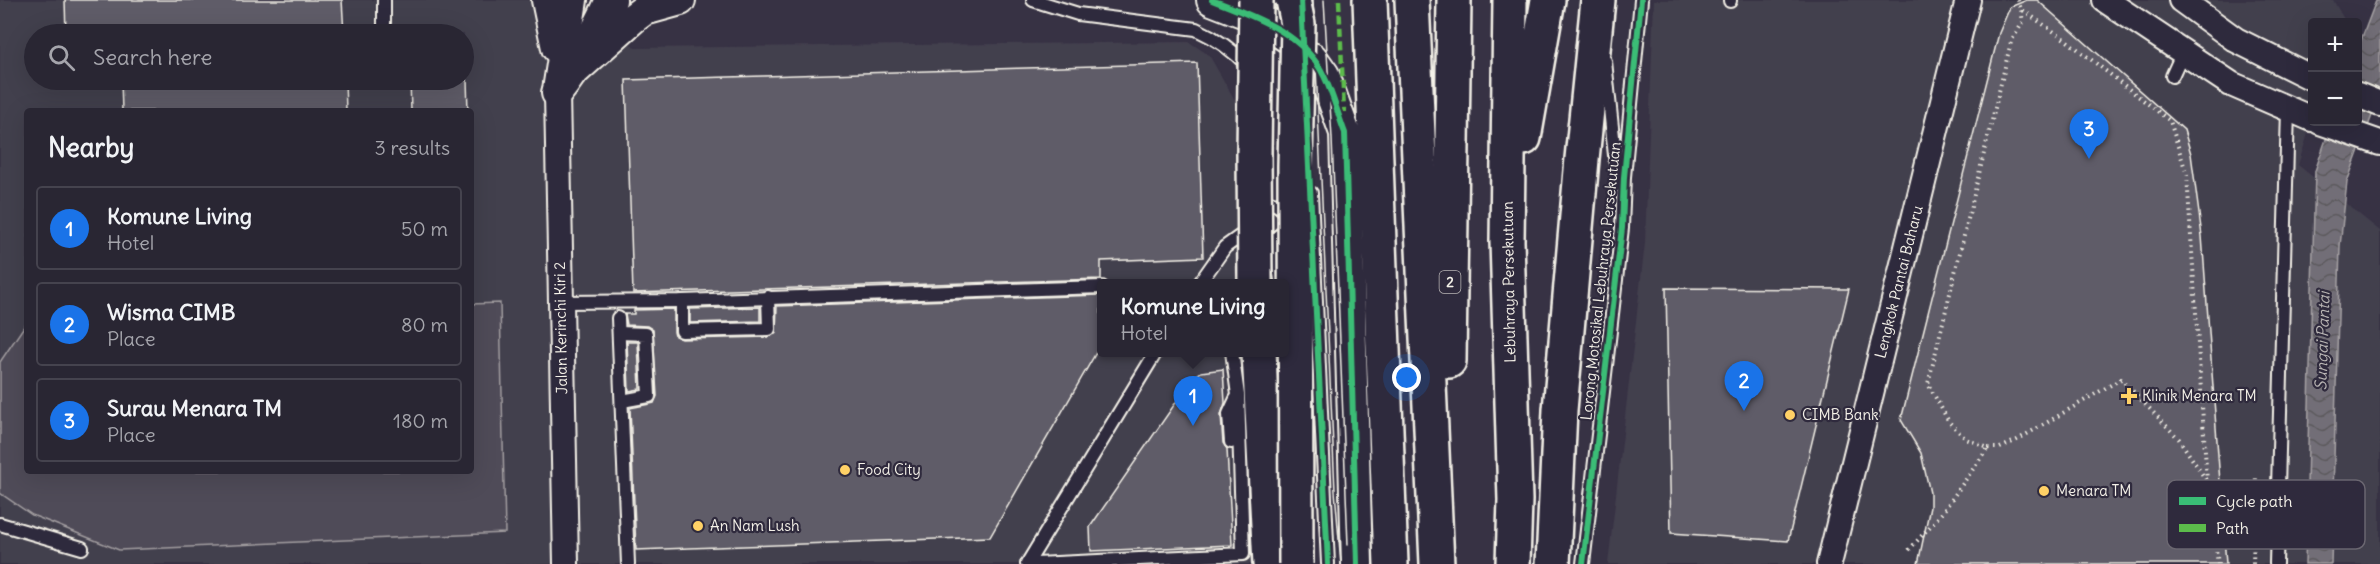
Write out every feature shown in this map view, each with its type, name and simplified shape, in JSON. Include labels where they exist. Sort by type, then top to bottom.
[{"type":"highway","points":[[1255,279],[1256,0]]},
{"type":"highway","points":[[1293,0],[1298,24],[1295,166],[1296,564]]},
{"type":"highway","points":[[1370,0],[1391,564]]},
{"type":"highway","points":[[1412,0],[1437,564]]},
{"type":"highway","name":"2","points":[[1446,564],[1454,0]]},
{"type":"highway","name":"Lebuhraya Persekutuan","points":[[1510,0],[1507,240],[1515,500],[1513,564]]},
{"type":"highway","points":[[1507,240],[1548,0]]},
{"type":"highway","points":[[1553,564],[1560,410],[1582,159],[1599,0]]},
{"type":"highway","points":[[1259,357],[1270,564]]},
{"type":"street","points":[[547,0],[564,77]]},
{"type":"street","points":[[564,77],[572,0]]},
{"type":"street","points":[[564,77],[592,40],[611,0]]},
{"type":"street","points":[[564,77],[644,10],[680,0]]},
{"type":"street","points":[[1212,0],[1263,20],[1306,52],[1324,75],[1345,133],[1357,564]]},
{"type":"street","name":"Lengkok Pantai Baharu","points":[[1829,564],[1968,0]]},
{"type":"street","points":[[2105,0],[2231,84],[2380,143]]},
{"type":"street","points":[[2181,0],[2236,40],[2308,76]]},
{"type":"street","name":"Jalan Kerinchi Kiri 2","points":[[564,77],[561,302],[566,564]]},
{"type":"street","points":[[2362,97],[2380,104]]},
{"type":"lane","points":[[384,0],[384,24]]},
{"type":"lane","points":[[1033,0],[1078,14],[1196,29],[1238,54],[1250,68],[1259,90],[1267,201]]},
{"type":"lane","points":[[1301,0],[1328,564]]},
{"type":"lane","points":[[1599,0],[1622,228]]},
{"type":"lane","name":"Lorong Motosikal Lebuhraya Persekutuan","points":[[1583,564],[1622,228],[1624,177],[1641,0]]},
{"type":"lane","points":[[2172,76],[2183,52]]},
{"type":"lane","points":[[2282,480],[2307,116]]},
{"type":"lane","points":[[1267,201],[1280,206],[1286,217],[1284,230],[1274,239],[1257,237],[1250,229],[1248,216],[1255,205],[1267,201]]},
{"type":"lane","points":[[1203,279],[1225,247],[1250,229]]},
{"type":"lane","points":[[1274,239],[1281,279]]},
{"type":"lane","points":[[561,302],[682,301],[1097,287]]},
{"type":"lane","points":[[682,301],[682,332],[769,329],[768,297]]},
{"type":"lane","points":[[618,318],[628,564]]},
{"type":"lane","points":[[1289,320],[1308,564]]},
{"type":"lane","points":[[619,333],[646,334],[649,396],[622,401]]},
{"type":"lane","points":[[1027,564],[1153,357]]},
{"type":"lane","points":[[1036,564],[1243,554],[1238,395],[1233,357]]},
{"type":"lane","points":[[1231,442],[1229,414],[1238,395]]},
{"type":"lane","points":[[0,524],[82,548]]},
{"type":"lane","points":[[2276,564],[2277,549]]},
{"type":"path","points":[[2018,0],[2023,22],[2011,42],[1928,384],[1949,422],[1966,439],[1988,448],[2000,448],[2017,441],[2121,379],[2179,439],[2206,480]]},
{"type":"path","points":[[2021,9],[2066,40],[2170,121],[2187,175],[2207,480]]},
{"type":"path","points":[[1909,550],[1942,513],[1988,448]]},
{"type":"path","points":[[2216,549],[2218,564]]},
{"type":"shaded area","points":[[0,0],[583,0],[635,48],[1189,42],[1209,55],[1240,109],[1246,279],[1097,279],[1097,357],[1249,357],[1257,564],[0,564]]},
{"type":"shaded area","points":[[1654,0],[2333,0],[2343,18],[2308,18],[2308,126],[2310,126],[2298,165],[2380,231],[2380,564],[1608,564],[1645,243]]},
{"type":"shaded area","points":[[500,303],[505,533],[119,550],[32,515],[0,493],[0,362],[24,326],[24,474],[474,474],[474,304]]},
{"type":"water","name":"Sungai Pantai","points":[[2380,0],[2380,94],[2347,182],[2340,246],[2333,480],[2307,480],[2315,171],[2331,126],[2362,126],[2362,38],[2376,1]]},
{"type":"water","points":[[2305,549],[2331,549],[2331,564],[2305,564]]},
{"type":"building","points":[[65,0],[342,0],[343,24],[66,24]]},
{"type":"building","points":[[2027,0],[2037,0],[2184,130],[2191,154],[2202,236],[2220,480],[2167,480],[2167,549],[2225,549],[2226,564],[1918,564],[1930,507],[1930,493],[1921,453],[1901,420],[1999,33],[2010,7]]},
{"type":"building","points":[[1197,63],[1203,257],[1101,261],[1101,279],[633,293],[626,80]]},
{"type":"building","points":[[121,90],[345,90],[346,108],[122,108]]},
{"type":"building","points":[[410,90],[467,90],[468,108],[411,108]]},
{"type":"building","points":[[1666,288],[1849,289],[1788,541],[1671,533]]},
{"type":"building","points":[[1097,295],[1097,351],[990,537],[636,550],[630,408],[654,403],[657,396],[653,330],[647,326],[627,325],[625,314],[634,314],[634,310],[674,309],[675,336],[682,339],[769,337],[776,332],[777,306]]},
{"type":"building","points":[[760,307],[760,321],[690,323],[690,309]]},
{"type":"building","points":[[627,342],[638,342],[640,389],[629,391]]},
{"type":"building","points":[[1223,369],[1225,403],[1221,415],[1223,443],[1227,449],[1232,545],[1091,551],[1090,527],[1192,379],[1201,372]]},
{"type":"tram line","points":[[1313,0],[1335,491],[1341,564]]},
{"type":"tram line","points":[[1324,0],[1332,139],[1348,545]]},
{"type":"marked path","points":[[1339,0],[1344,112]]},
{"type":"cycle path","points":[[1212,0],[1276,28],[1304,48],[1324,76],[1345,133],[1357,564]]},
{"type":"cycle path","points":[[1301,0],[1328,564]]},
{"type":"cycle path","points":[[1583,564],[1622,228],[1624,177],[1641,0]]},
{"type":"place","name":"Surau Menara TM","points":[[2089,159]]},
{"type":"place","name":"Klinik Menara TM","points":[[2129,396]]},
{"type":"place","name":"Wisma CIMB","points":[[1744,411]]},
{"type":"place","name":"CIMB Bank","points":[[1790,415]]},
{"type":"place","name":"Komune Living","points":[[1193,426]]},
{"type":"place","name":"Food City","points":[[845,470]]},
{"type":"place","name":"Menara TM","points":[[2044,491]]},
{"type":"place","name":"An Nam Lush","points":[[698,526]]}]
